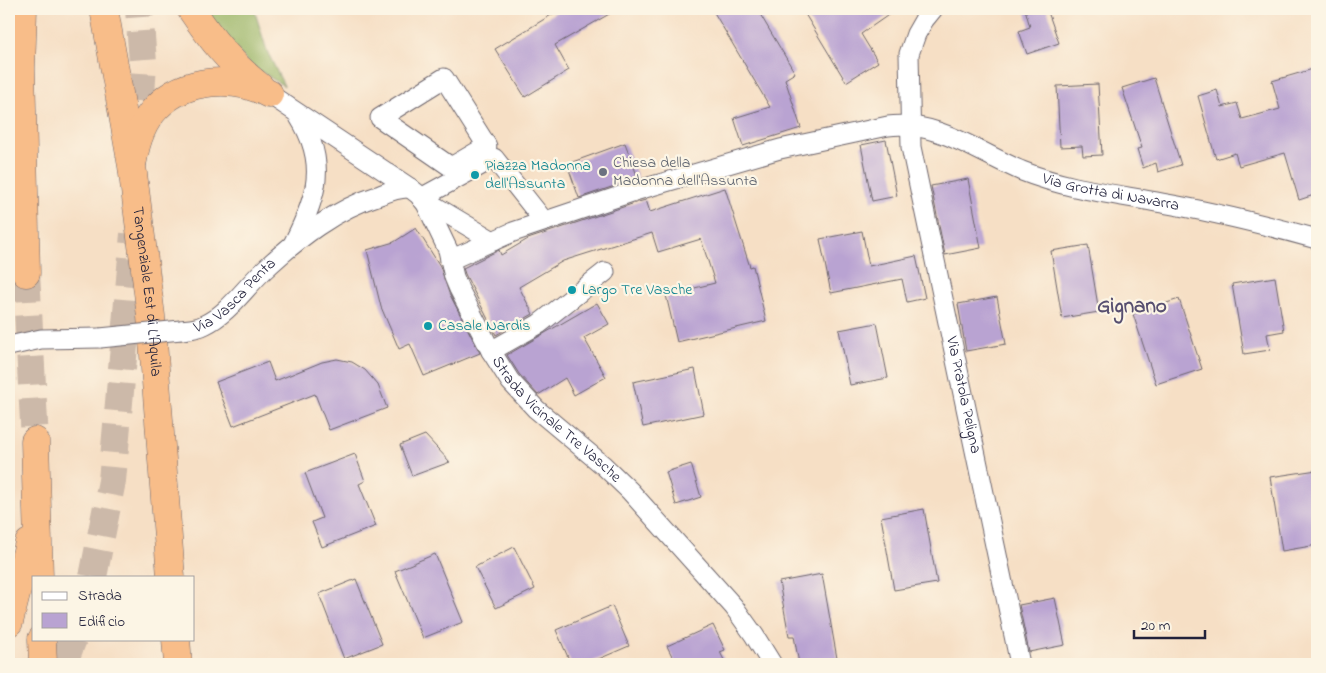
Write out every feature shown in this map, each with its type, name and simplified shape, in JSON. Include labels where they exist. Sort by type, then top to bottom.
[{"type":"highway","points":[[23,9],[20,68],[26,273]]},
{"type":"highway","name":"Tangenziale Est di L'Aquila","points":[[104,9],[132,166],[151,316],[172,576]]},
{"type":"highway","points":[[191,9],[214,42],[230,60],[269,94]]},
{"type":"highway","points":[[9,14],[20,68]]},
{"type":"highway","points":[[132,166],[135,150],[144,126],[156,108],[176,93],[196,86],[223,82],[248,84],[269,94]]},
{"type":"highway","points":[[35,441],[39,576]]},
{"type":"highway","points":[[9,622],[37,512]]},
{"type":"highway","points":[[42,640],[43,664]]},
{"type":"highway","points":[[176,640],[178,664]]},
{"type":"street","name":"Via Pratola Peligna","points":[[933,9],[920,25],[910,48],[912,156],[1020,664]]},
{"type":"street","points":[[461,168],[451,166],[380,118],[405,93],[444,78],[487,146],[483,156]]},
{"type":"street","name":"Strada Vicinale Tre Vasche","points":[[269,94],[416,193],[446,246],[459,289],[503,372],[536,409],[617,478],[699,566],[734,607],[772,664]]},
{"type":"street","points":[[292,245],[312,204],[316,168],[311,140],[294,111]]},
{"type":"street","name":"Via Grotta di Navarra","points":[[544,221],[636,191],[780,149],[888,126],[911,124],[935,130],[1023,171],[1062,184],[1200,210],[1317,239]]},
{"type":"street","points":[[450,260],[544,221],[494,158],[483,156],[416,193],[492,241]]},
{"type":"street","name":"Via Vasca Penta","points":[[9,346],[42,339],[100,338],[204,326],[219,315],[292,245],[323,223],[352,206],[400,188],[416,193]]},
{"type":"street","points":[[491,351],[539,324],[605,272]]},
{"type":"green space","points":[[201,9],[254,9],[267,51],[284,86],[250,65]]},
{"type":"building","points":[[561,9],[618,9],[555,45],[569,70],[525,97],[495,49]]},
{"type":"building","points":[[712,9],[757,9],[795,73],[785,79],[801,128],[743,146],[734,118],[770,107]]},
{"type":"building","points":[[802,9],[897,9],[861,34],[878,62],[846,82]]},
{"type":"building","points":[[1025,9],[1047,9],[1059,43],[1027,54],[1019,31],[1030,27]]},
{"type":"building","points":[[1313,69],[1317,84],[1317,194],[1299,200],[1285,153],[1239,166],[1235,153],[1216,159],[1198,96],[1217,90],[1222,107],[1237,103],[1242,119],[1280,109],[1272,81]]},
{"type":"building","points":[[1154,78],[1181,165],[1158,172],[1156,163],[1143,168],[1137,149],[1142,148],[1122,88]]},
{"type":"building","points":[[1098,84],[1102,155],[1083,156],[1082,146],[1060,147],[1057,86]]},
{"type":"building","points":[[886,140],[897,196],[872,201],[861,145]]},
{"type":"building","name":"Chiesa della Madonna dell'Assunta","points":[[625,143],[638,178],[579,198],[567,164]]},
{"type":"building","points":[[968,179],[981,248],[945,255],[931,186]]},
{"type":"building","points":[[725,188],[750,267],[753,266],[766,321],[677,342],[666,295],[715,283],[701,239],[658,252],[652,233],[563,261],[519,287],[533,314],[496,335],[463,268],[499,250],[501,255],[528,239],[638,202],[646,200],[650,212]]},
{"type":"building","points":[[416,228],[440,266],[449,293],[480,353],[424,376],[410,344],[399,349],[381,307],[367,250],[394,242]]},
{"type":"building","points":[[862,231],[869,266],[916,256],[925,298],[907,302],[902,279],[831,293],[820,239]]},
{"type":"building","points":[[1088,245],[1099,312],[1062,318],[1051,251]]},
{"type":"building","points":[[1275,277],[1284,331],[1267,334],[1270,350],[1244,354],[1232,284]]},
{"type":"building","points":[[997,297],[1006,344],[966,351],[958,304]]},
{"type":"building","points":[[1179,299],[1202,369],[1156,384],[1133,314]]},
{"type":"building","points":[[597,303],[609,324],[584,338],[606,377],[574,395],[565,378],[538,395],[519,374],[507,355]]},
{"type":"building","points":[[877,323],[888,378],[850,385],[839,330]]},
{"type":"building","points":[[337,359],[352,362],[365,370],[378,385],[387,408],[329,430],[315,394],[233,426],[216,382],[268,362],[275,381],[322,362]]},
{"type":"building","points":[[695,369],[704,414],[643,427],[633,382]]},
{"type":"building","points":[[425,435],[450,462],[412,476],[400,445]]},
{"type":"building","points":[[355,454],[365,481],[359,484],[376,526],[322,547],[312,522],[322,518],[305,473]]},
{"type":"building","points":[[691,464],[701,497],[676,505],[666,472]]},
{"type":"building","points":[[1317,470],[1317,545],[1282,551],[1270,477]]},
{"type":"building","points":[[924,509],[937,583],[894,590],[881,517]]},
{"type":"building","points":[[514,547],[535,589],[496,608],[475,567]]},
{"type":"building","points":[[435,554],[463,622],[423,638],[395,571]]},
{"type":"building","points":[[822,574],[838,664],[799,664],[794,636],[789,636],[779,582]]},
{"type":"building","points":[[356,579],[382,644],[344,659],[319,594]]},
{"type":"building","points":[[1055,598],[1065,645],[1029,652],[1019,605]]},
{"type":"building","points":[[612,606],[629,646],[587,664],[571,664],[556,630]]},
{"type":"building","points":[[713,625],[725,650],[720,652],[726,664],[676,664],[667,646]]},
{"type":"tunnel","points":[[138,143],[143,63],[139,9]]},
{"type":"tunnel","points":[[93,576],[112,481],[134,234]]},
{"type":"tunnel","points":[[26,273],[35,441]]},
{"type":"tunnel","points":[[63,664],[73,640]]},
{"type":"place","name":"Chiesa della Madonna dell'Assunta","points":[[603,172]]},
{"type":"place","name":"Piazza Madonna dell'Assunta","points":[[475,175]]},
{"type":"place","name":"Largo Tre Vasche","points":[[572,290]]},
{"type":"place","name":"Casale Nardis","points":[[428,326]]},
{"type":"district","name":"Gignano","points":[[1132,307]]}]
